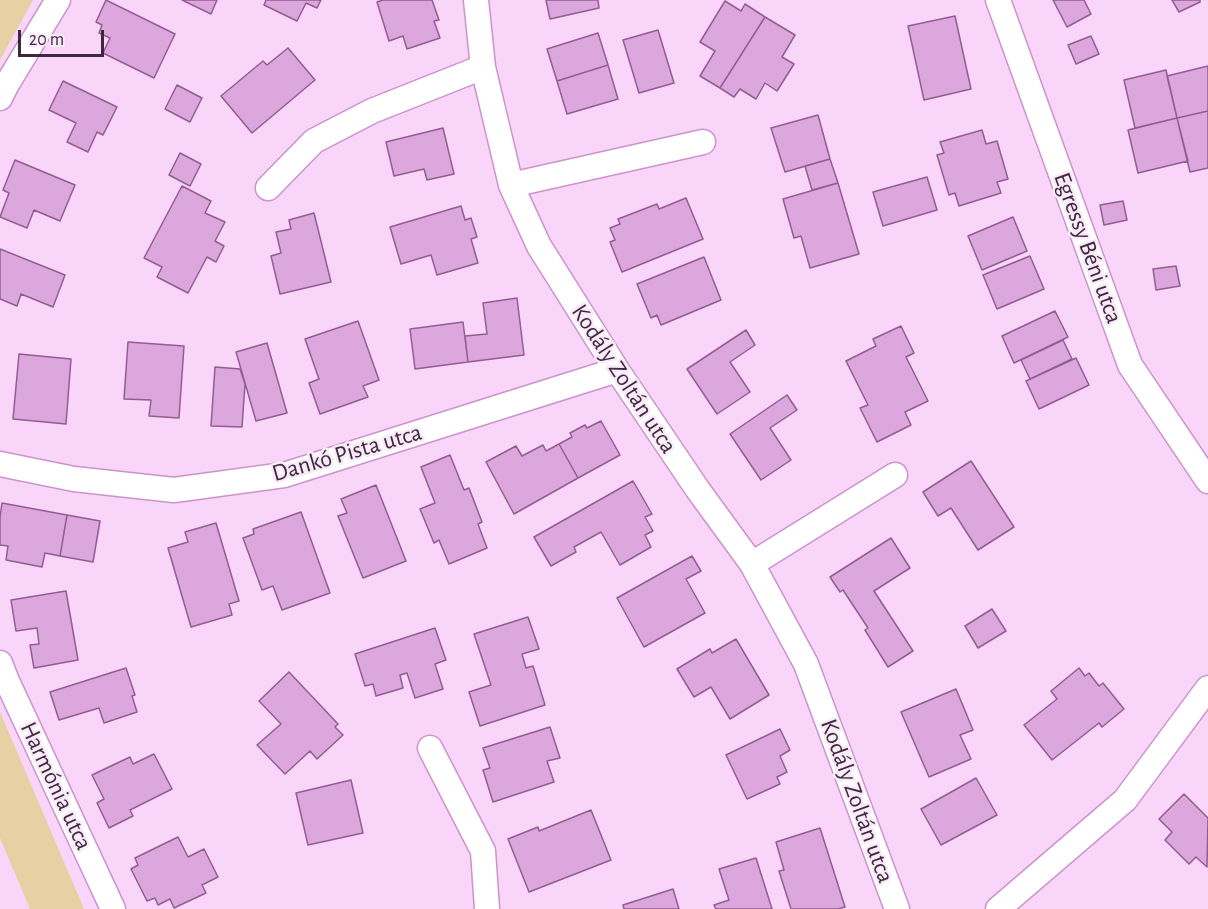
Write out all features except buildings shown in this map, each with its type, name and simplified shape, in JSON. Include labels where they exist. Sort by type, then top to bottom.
[{"type":"street","points":[[0,98],[57,0]]},
{"type":"street","name":"Kodály Zoltán utca","points":[[476,0],[483,67],[511,184],[539,246],[617,370],[698,490],[752,564],[806,664],[897,909]]},
{"type":"street","name":"Egressy Béni utca","points":[[998,0],[1130,365],[1208,481]]},
{"type":"street","points":[[268,188],[314,141],[372,111],[483,67]]},
{"type":"street","points":[[511,184],[703,142]]},
{"type":"street","name":"Dankó Pista utca","points":[[0,464],[74,479],[174,490],[284,476],[617,370]]},
{"type":"street","points":[[752,564],[895,475]]},
{"type":"street","name":"Harmónia utca","points":[[0,663],[112,909]]},
{"type":"street","points":[[998,909],[1125,800],[1208,688]]},
{"type":"street","points":[[430,748],[483,851],[487,909]]},
{"type":"shaded area","points":[[0,0],[33,0],[0,60]]},
{"type":"shaded area","points":[[0,712],[84,909],[30,909],[0,838]]}]
